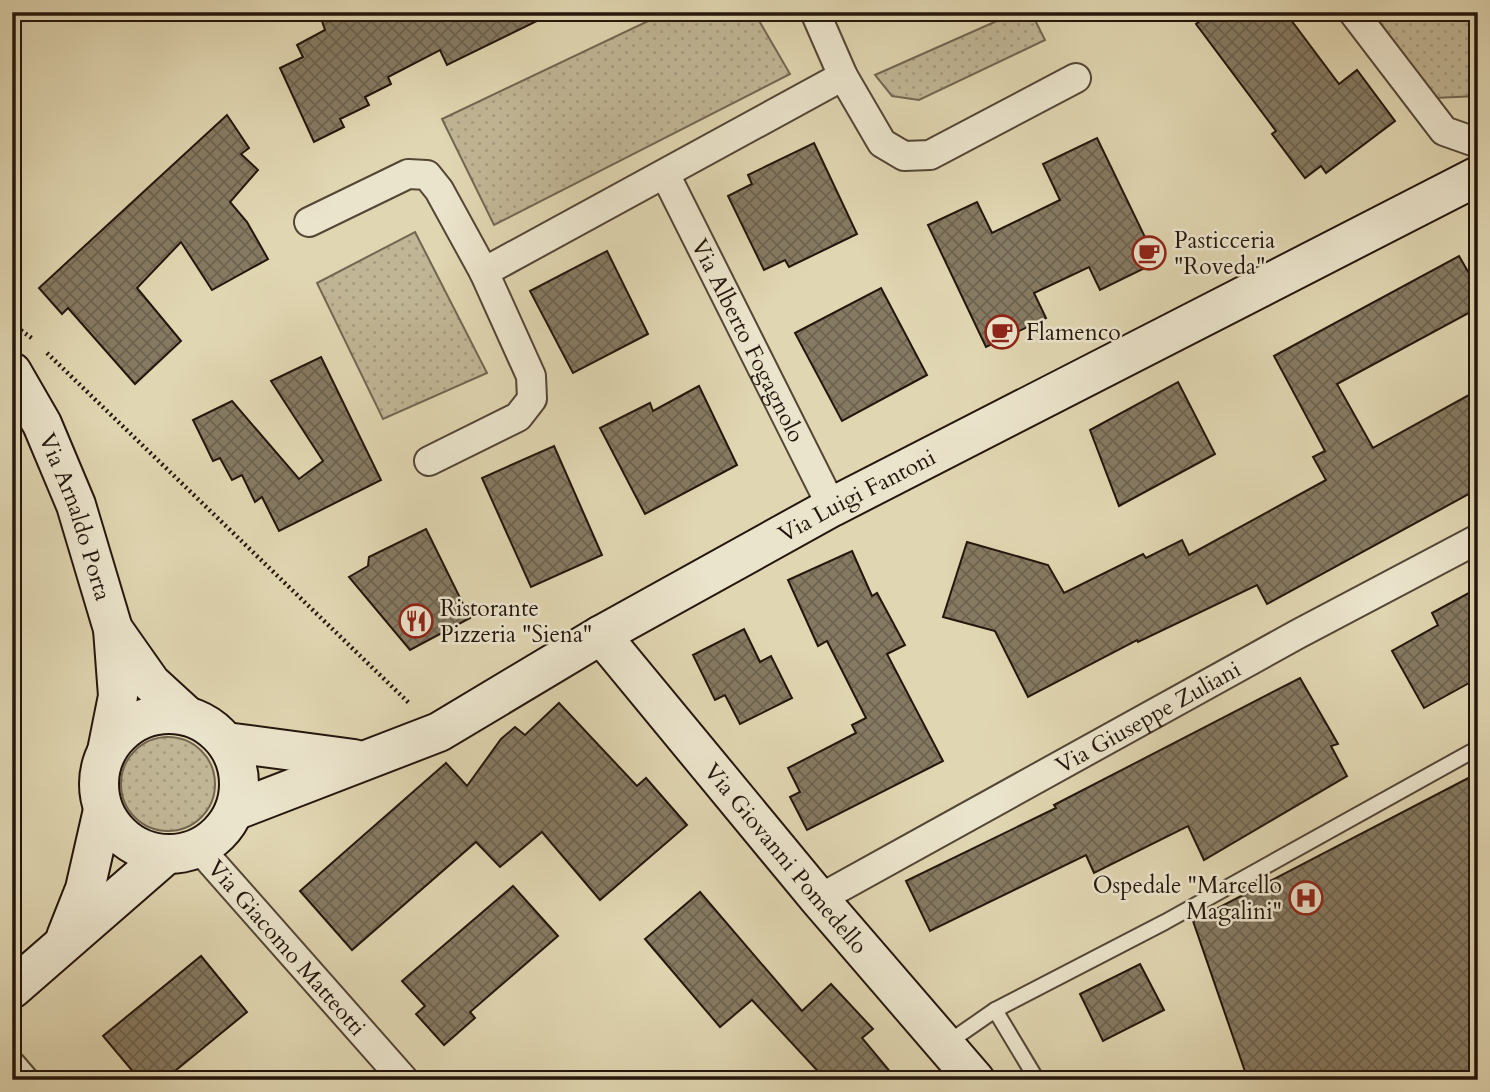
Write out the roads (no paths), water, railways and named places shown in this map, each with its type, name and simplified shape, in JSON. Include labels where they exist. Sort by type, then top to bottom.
[{"type":"street","points":[[815,12],[843,76],[882,143],[904,156],[930,155],[1076,78]]},
{"type":"street","points":[[1353,12],[1444,131],[1478,143]]},
{"type":"street","points":[[484,272],[843,76]]},
{"type":"street","points":[[309,222],[408,174],[427,175],[439,190],[484,272],[531,376],[532,399],[518,417],[429,461]]},
{"type":"street","name":"Via Alberto Fogagnolo","points":[[665,174],[832,507]]},
{"type":"street","name":"Via Luigi Fantoni","points":[[187,716],[209,726],[226,742],[363,760],[439,732],[601,635],[832,507],[1478,176]]},
{"type":"street","name":"Via Arnaldo Porta","points":[[12,372],[42,424],[76,505],[113,629],[118,696],[107,751]]},
{"type":"street","name":"Via Giuseppe Zuliani","points":[[819,899],[1298,634],[1478,539]]},
{"type":"street","name":"Via Arnaldo Porta","points":[[113,629],[151,683],[187,716]]},
{"type":"street","name":"Via Giovanni Pomedello","points":[[601,635],[819,899],[975,1080]]},
{"type":"street","points":[[183,851],[147,851],[128,842],[113,828],[103,810],[98,790],[100,770],[107,751],[121,732],[141,719],[164,713],[187,716]]},
{"type":"street","points":[[12,989],[61,949],[115,897],[183,851],[214,839],[234,811],[240,788],[237,764],[226,742]]},
{"type":"street","points":[[234,811],[363,760]]},
{"type":"street","points":[[61,949],[85,889],[103,810]]},
{"type":"street","name":"Via Giacomo Matteotti","points":[[183,851],[404,1080]]},
{"type":"street","points":[[12,1066],[24,1080]]},
{"type":"lane","points":[[945,1045],[995,1010],[1165,922],[1478,748]]},
{"type":"lane","points":[[995,1010],[1037,1080]]},
{"type":"place","name":"Pasticceria \"Roveda\"","points":[[1149,253]]},
{"type":"place","name":"Flamenco","points":[[1002,332]]},
{"type":"place","name":"Ristorante Pizzeria \"Siena\"","points":[[416,621]]},
{"type":"place","name":"Ospedale \"Marcello Magalini\"","points":[[1306,898]]}]
